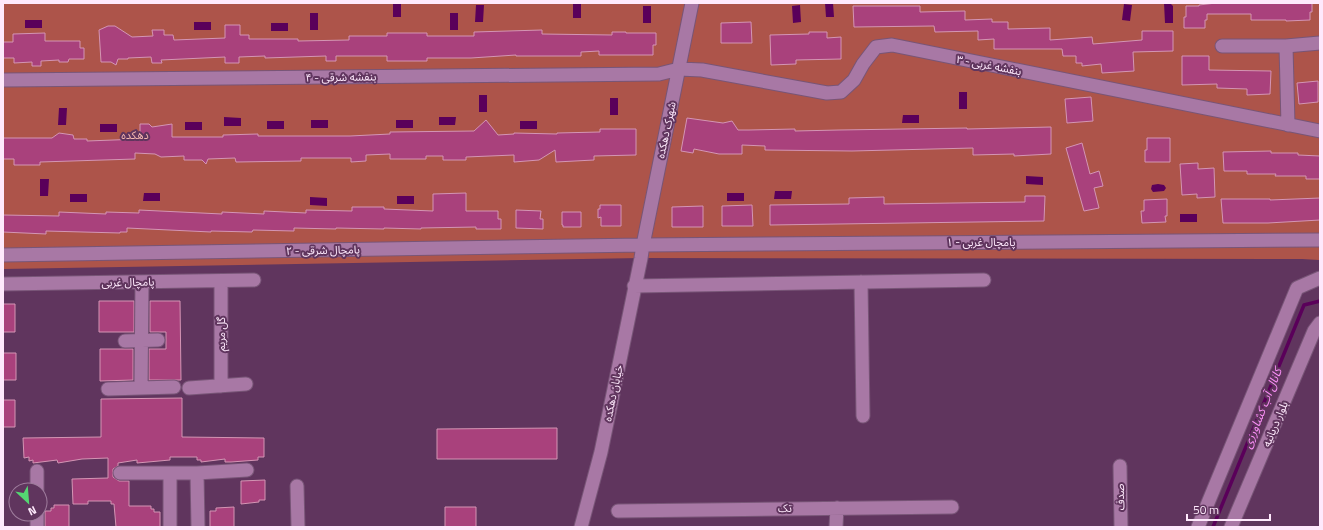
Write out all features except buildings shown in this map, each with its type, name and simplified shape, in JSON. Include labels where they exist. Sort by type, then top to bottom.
[{"type":"street","name":"شهرک دهکده","points":[[642,251],[692,3]]},
{"type":"street","points":[[1222,46],[1286,46],[1320,43]]},
{"type":"street","name":"بنفشه غربی - ۳","points":[[679,69],[702,70],[827,92],[841,92],[854,80],[863,64],[876,47],[892,45],[1320,131]]},
{"type":"street","points":[[1286,46],[1288,125]]},
{"type":"street","name":"بنفشه شرقی - ۴","points":[[3,80],[659,74],[679,69]]},
{"type":"street","name":"پامچال غربی - ۱","points":[[642,251],[1320,240]]},
{"type":"street","name":"پامچال شرقی - ۲","points":[[3,255],[642,251]]},
{"type":"street","name":"خیابان دهکده","points":[[581,527],[600,452],[642,251]]},
{"type":"street","points":[[1198,527],[1297,288],[1320,278]]},
{"type":"street","name":"پامچال غربی","points":[[3,284],[254,280]]},
{"type":"street","points":[[634,286],[984,280]]},
{"type":"street","name":"گل مریم","points":[[221,281],[221,386]]},
{"type":"street","points":[[141,388],[142,282]]},
{"type":"street","points":[[861,282],[863,416]]},
{"type":"street","name":"بلوار دریانیه","points":[[1231,527],[1314,331],[1320,323]]},
{"type":"street","points":[[125,341],[158,340]]},
{"type":"street","points":[[189,388],[246,384]]},
{"type":"street","points":[[108,389],[174,387]]},
{"type":"street","name":"صدف","points":[[1120,466],[1121,527]]},
{"type":"street","points":[[120,473],[197,473],[247,470]]},
{"type":"street","points":[[36,471],[37,482]]},
{"type":"street","points":[[170,473],[170,527]]},
{"type":"street","points":[[197,473],[198,527]]},
{"type":"street","points":[[297,486],[298,527]]},
{"type":"street","name":"تک","points":[[618,511],[952,506]]},
{"type":"street","points":[[836,508],[836,527]]},
{"type":"green space","name":"دهکده","points":[[3,3],[1320,3],[1320,257],[1319,260],[641,258],[3,269]]},
{"type":"shaded area","points":[[393,3],[401,3],[401,17],[393,17]]},
{"type":"shaded area","points":[[573,3],[581,3],[581,18],[573,18]]},
{"type":"shaded area","points":[[825,3],[833,3],[834,17],[826,17]]},
{"type":"shaded area","points":[[1164,3],[1170,3],[1173,6],[1173,23],[1165,23]]},
{"type":"shaded area","points":[[1124,4],[1132,5],[1130,21],[1122,20]]},
{"type":"shaded area","points":[[476,5],[484,5],[483,22],[475,22]]},
{"type":"shaded area","points":[[800,5],[801,22],[793,23],[792,6]]},
{"type":"shaded area","points":[[643,6],[651,6],[651,23],[643,23]]},
{"type":"shaded area","points":[[310,13],[318,13],[318,30],[310,30]]},
{"type":"shaded area","points":[[450,13],[458,13],[458,30],[450,30]]},
{"type":"shaded area","points":[[25,20],[42,20],[42,28],[25,28]]},
{"type":"shaded area","points":[[194,22],[211,22],[211,30],[194,30]]},
{"type":"shaded area","points":[[271,23],[288,23],[288,31],[271,31]]},
{"type":"shaded area","points":[[959,92],[967,92],[967,109],[959,109]]},
{"type":"shaded area","points":[[479,95],[487,95],[487,112],[479,112]]},
{"type":"shaded area","points":[[610,98],[618,98],[618,115],[610,115]]},
{"type":"shaded area","points":[[59,108],[67,108],[66,125],[58,125]]},
{"type":"shaded area","points":[[903,115],[919,115],[919,123],[902,123]]},
{"type":"shaded area","points":[[224,117],[241,118],[241,126],[224,126]]},
{"type":"shaded area","points":[[439,117],[456,117],[455,125],[439,125]]},
{"type":"shaded area","points":[[311,120],[328,120],[328,128],[311,128]]},
{"type":"shaded area","points":[[396,120],[413,120],[413,128],[396,128]]},
{"type":"shaded area","points":[[267,121],[284,121],[284,129],[267,129]]},
{"type":"shaded area","points":[[520,121],[537,121],[537,129],[520,129]]},
{"type":"shaded area","points":[[185,122],[202,122],[202,130],[185,130]]},
{"type":"shaded area","points":[[100,124],[117,124],[117,132],[100,132]]},
{"type":"shaded area","points":[[1026,176],[1043,177],[1043,185],[1026,184]]},
{"type":"shaded area","points":[[40,179],[49,179],[48,196],[40,196]]},
{"type":"shaded area","points":[[1152,185],[1164,185],[1166,188],[1164,191],[1153,192],[1151,189]]},
{"type":"shaded area","points":[[775,191],[792,191],[791,199],[774,199]]},
{"type":"shaded area","points":[[144,193],[160,193],[160,201],[143,201]]},
{"type":"shaded area","points":[[727,193],[744,193],[744,201],[727,201]]},
{"type":"shaded area","points":[[70,194],[87,194],[87,202],[70,202]]},
{"type":"shaded area","points":[[397,196],[414,196],[414,204],[397,204]]},
{"type":"shaded area","points":[[310,197],[327,198],[327,206],[310,205]]},
{"type":"shaded area","points":[[1180,214],[1197,214],[1197,222],[1180,222]]},
{"type":"waterway","name":"کانال آب کشاورزی","points":[[1213,527],[1304,305],[1320,301]]}]
